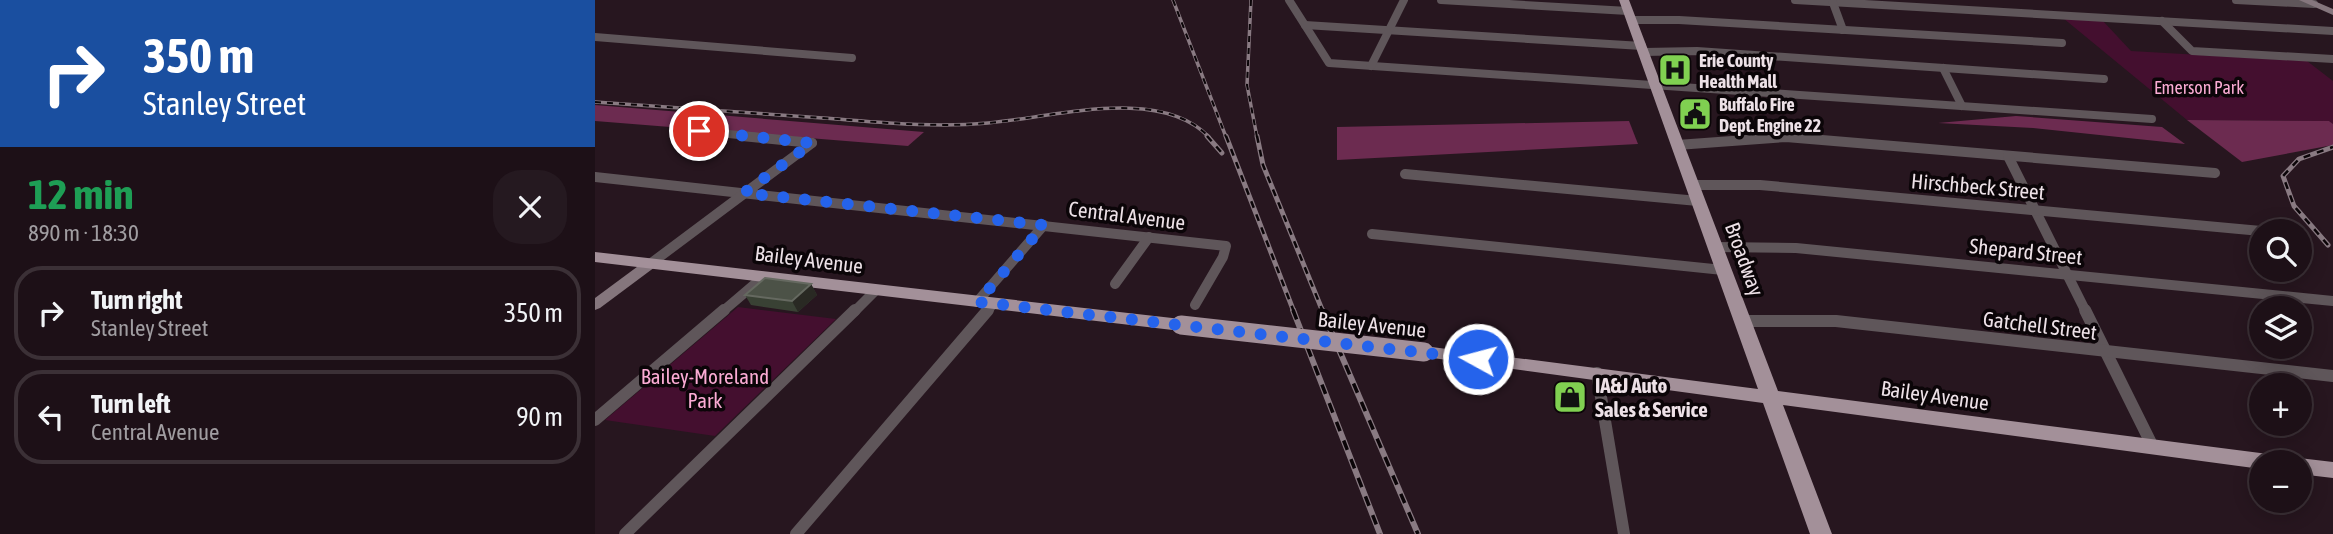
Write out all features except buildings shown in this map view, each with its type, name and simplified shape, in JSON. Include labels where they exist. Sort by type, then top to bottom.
[{"type":"main road","name":"Broadway","points":[[1624,0],[1821,534]]},
{"type":"main road","name":"Bailey Avenue","points":[[595,257],[1597,373],[2249,460]]},
{"type":"main road","points":[[2312,468],[2333,470]]},
{"type":"street","points":[[1289,0],[1329,63],[2153,119]]},
{"type":"street","points":[[1371,66],[1404,0]]},
{"type":"street","points":[[1441,0],[1679,20],[2062,43]]},
{"type":"street","points":[[1795,0],[2333,31]]},
{"type":"street","points":[[2236,0],[2309,2],[2333,12]]},
{"type":"street","points":[[1832,1],[1843,30]]},
{"type":"street","points":[[2162,21],[2192,51],[2333,60]]},
{"type":"street","points":[[1305,25],[2104,79]]},
{"type":"street","points":[[595,37],[852,58]]},
{"type":"street","points":[[1943,68],[1962,106]]},
{"type":"street","points":[[595,305],[812,143],[699,131]]},
{"type":"street","points":[[1677,145],[1786,138],[2215,173]]},
{"type":"street","points":[[2008,156],[2153,447]]},
{"type":"street","points":[[1405,174],[1698,201]]},
{"type":"street","name":"Central Avenue","points":[[595,177],[1226,246],[1223,257],[1195,305]]},
{"type":"street","name":"Hirschbeck Street","points":[[1692,185],[1760,185],[2249,230]]},
{"type":"street","points":[[796,534],[986,302],[1044,225]]},
{"type":"street","points":[[1372,234],[1723,270]]},
{"type":"street","points":[[1115,284],[1149,237]]},
{"type":"street","name":"Shepard Street","points":[[1714,247],[1796,248],[2333,301]]},
{"type":"street","points":[[595,421],[763,277]]},
{"type":"street","points":[[625,534],[876,290]]},
{"type":"street","name":"Gatchell Street","points":[[1742,321],[1836,321],[2333,376]]},
{"type":"street","points":[[1597,373],[1624,534]]},
{"type":"green space","name":"Emerson Park","points":[[2063,18],[2103,21],[2131,51],[2307,61],[2333,81],[2333,124],[2329,121],[2187,120]]},
{"type":"green space","name":"Bailey-Moreland Park","points":[[738,307],[836,319],[715,436],[605,420]]},
{"type":"shaded area","points":[[595,105],[924,132],[908,146],[595,121]]},
{"type":"shaded area","points":[[2016,116],[2162,127],[2185,144],[2033,128],[1938,123]]},
{"type":"shaded area","points":[[2187,120],[2329,121],[2333,124],[2333,145],[2242,162]]},
{"type":"shaded area","points":[[1629,121],[1638,144],[1337,160],[1337,127]]},
{"type":"railway","points":[[1173,0],[1226,137]]},
{"type":"railway","points":[[1251,0],[1247,85],[1257,137]]},
{"type":"railway","points":[[595,102],[926,125],[988,123],[1072,112],[1134,108],[1162,112],[1188,121],[1209,137]]},
{"type":"railway","points":[[1207,136],[1222,153]]},
{"type":"railway","points":[[1226,136],[1294,312]]},
{"type":"railway","points":[[1257,136],[1263,165],[1323,312]]},
{"type":"railway","points":[[2328,245],[2294,206],[2283,176],[2299,159],[2333,147]]},
{"type":"railway","points":[[1293,310],[1380,534]]},
{"type":"railway","points":[[1322,310],[1418,534]]},
{"type":"place","name":"Erie County Health Mall","points":[[1675,70]]},
{"type":"place","name":"Buffalo Fire Dept. Engine 22","points":[[1695,114]]},
{"type":"place","name":"IA&J Auto Sales & Service","points":[[1570,397]]},
{"type":"route","points":[[699,131],[812,143],[744,193],[1044,225],[978,302],[1478,359]]}]
